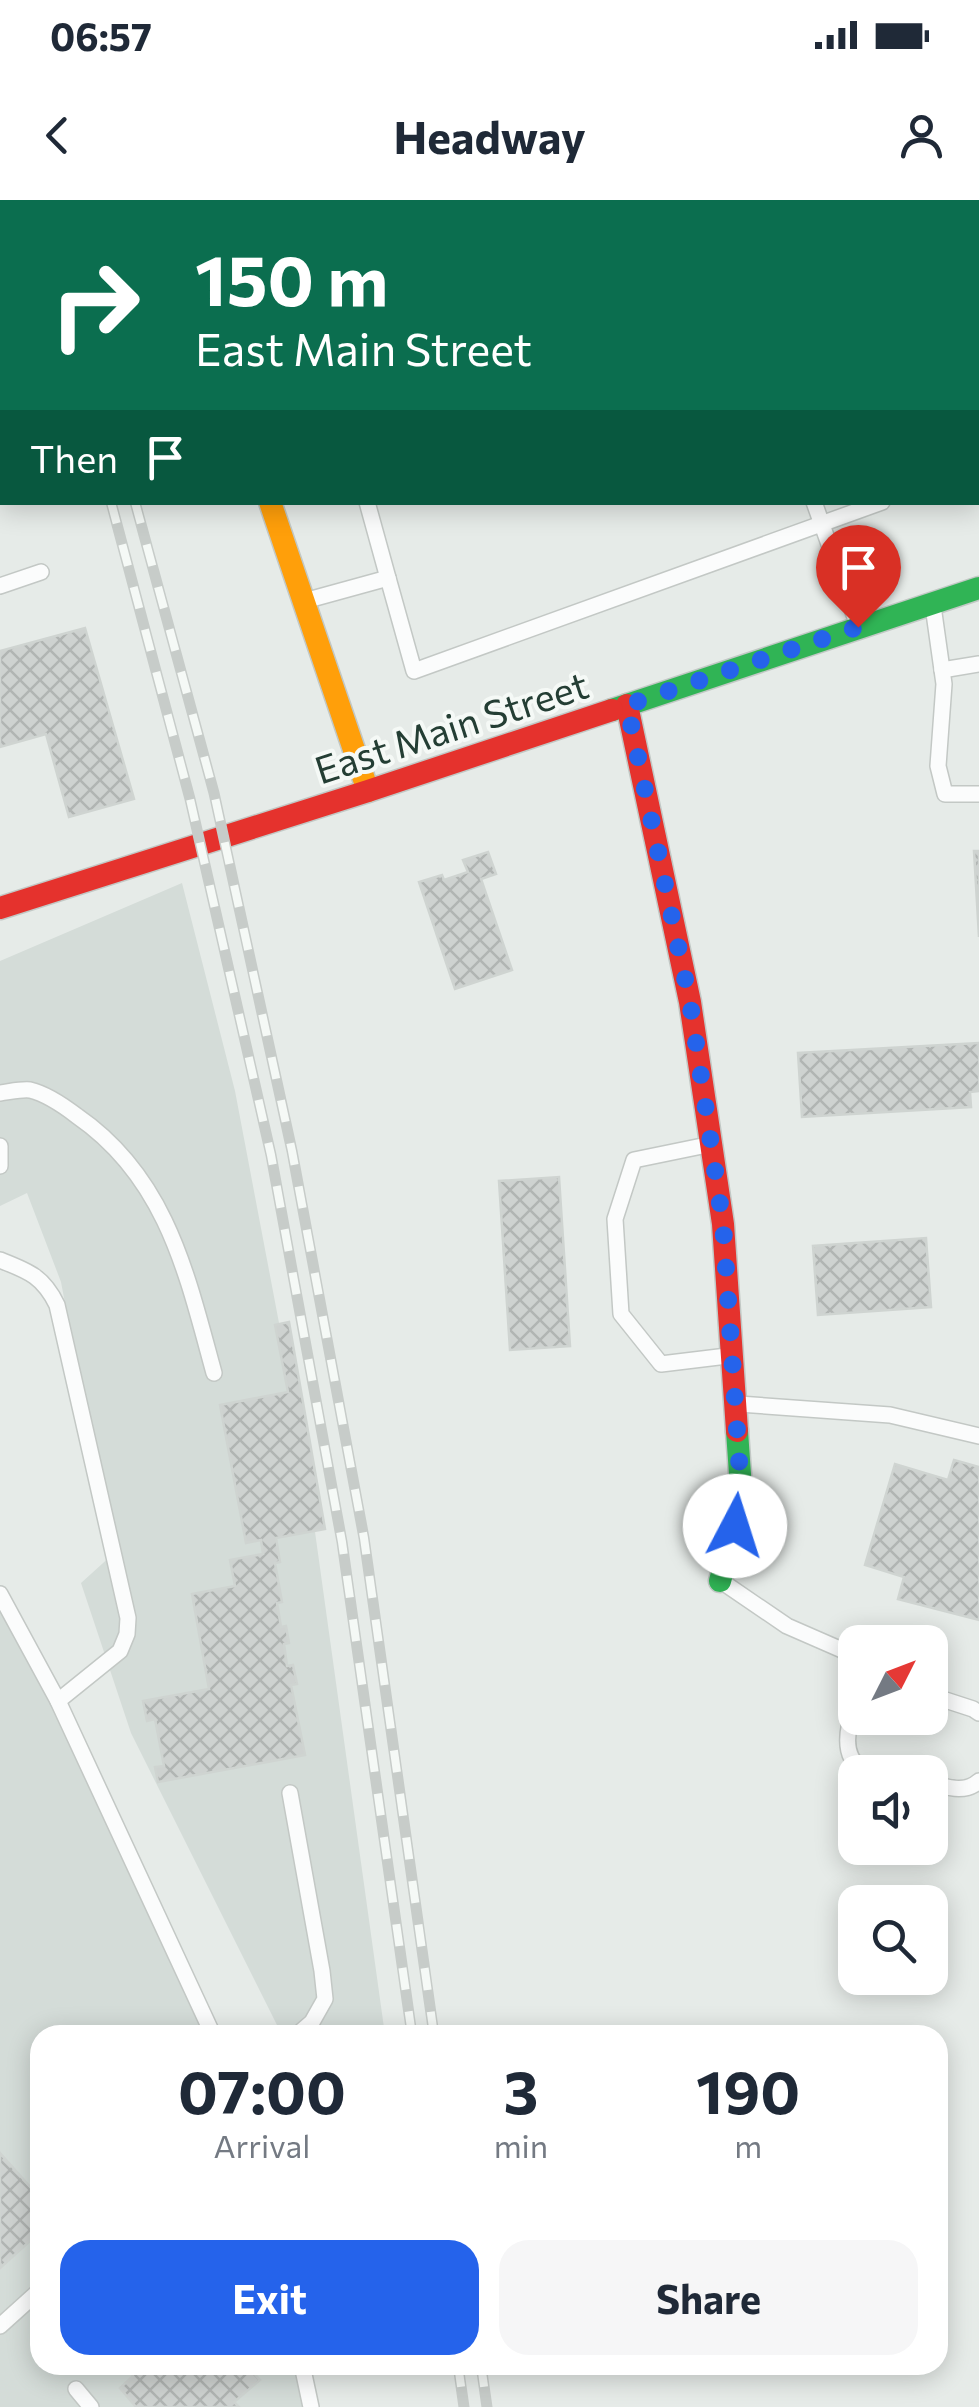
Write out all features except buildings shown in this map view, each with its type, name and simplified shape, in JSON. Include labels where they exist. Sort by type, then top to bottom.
[{"type":"street","points":[[271,505],[368,791]]},
{"type":"street","name":"East Main Street","points":[[1,910],[979,588]]},
{"type":"street","points":[[627,705],[690,1002],[723,1224],[740,1474],[735,1526],[720,1581]]},
{"type":"lane","points":[[368,505],[414,670],[873,505]]},
{"type":"lane","points":[[815,505],[858,627]]},
{"type":"lane","points":[[0,586],[41,572]]},
{"type":"lane","points":[[304,602],[388,578]]},
{"type":"lane","points":[[932,602],[944,684],[938,766],[945,794],[979,794]]},
{"type":"lane","points":[[942,670],[979,664]]},
{"type":"lane","points":[[0,1093],[29,1090],[57,1102],[90,1124],[122,1153],[172,1234],[214,1374]]},
{"type":"lane","points":[[711,1144],[634,1160],[615,1219],[621,1314],[661,1364],[732,1356]]},
{"type":"lane","points":[[0,1146],[0,1166]]},
{"type":"lane","points":[[0,1260],[30,1272],[48,1286],[56,1305],[128,1618],[128,1634],[120,1651],[58,1701]]},
{"type":"lane","points":[[735,1403],[890,1415],[979,1436]]},
{"type":"lane","points":[[720,1581],[788,1626],[838,1648]]},
{"type":"lane","points":[[0,1594],[58,1701],[208,2025]]},
{"type":"lane","points":[[948,1701],[979,1713]]},
{"type":"lane","points":[[948,1787],[972,1788],[979,1781]]},
{"type":"lane","points":[[290,1792],[325,2000],[309,2025]]},
{"type":"lane","points":[[0,2326],[30,2299]]},
{"type":"lane","points":[[304,2375],[312,2407]]},
{"type":"lane","points":[[76,2389],[91,2407]]},
{"type":"shaded area","points":[[182,883],[235,1091],[305,1460],[384,2025],[277,2025],[131,1733],[81,1583],[113,1554],[61,1282],[27,1193],[0,1206],[0,961]]},
{"type":"shaded area","points":[[0,1594],[208,2025],[30,2025],[30,2375],[304,2375],[311,2407],[0,2407]]},
{"type":"railway","points":[[112,505],[190,799],[271,1155],[342,1542],[411,2025]]},
{"type":"railway","points":[[136,505],[214,793],[292,1151],[364,1538],[433,2025]]},
{"type":"railway","points":[[459,2375],[464,2407]]},
{"type":"railway","points":[[482,2375],[487,2407]]},
{"type":"traffic: fast","points":[[612,710],[979,588]]},
{"type":"traffic: fast","points":[[720,1581],[735,1526],[740,1474],[737,1431]]},
{"type":"traffic: slow","points":[[271,505],[368,791]]},
{"type":"traffic: jam","points":[[627,705],[690,1002],[723,1224],[737,1431]]},
{"type":"traffic: jam","points":[[0,908],[612,710]]},
{"type":"route","points":[[735,1526],[740,1474],[723,1224],[690,1002],[627,705],[858,627]]}]
